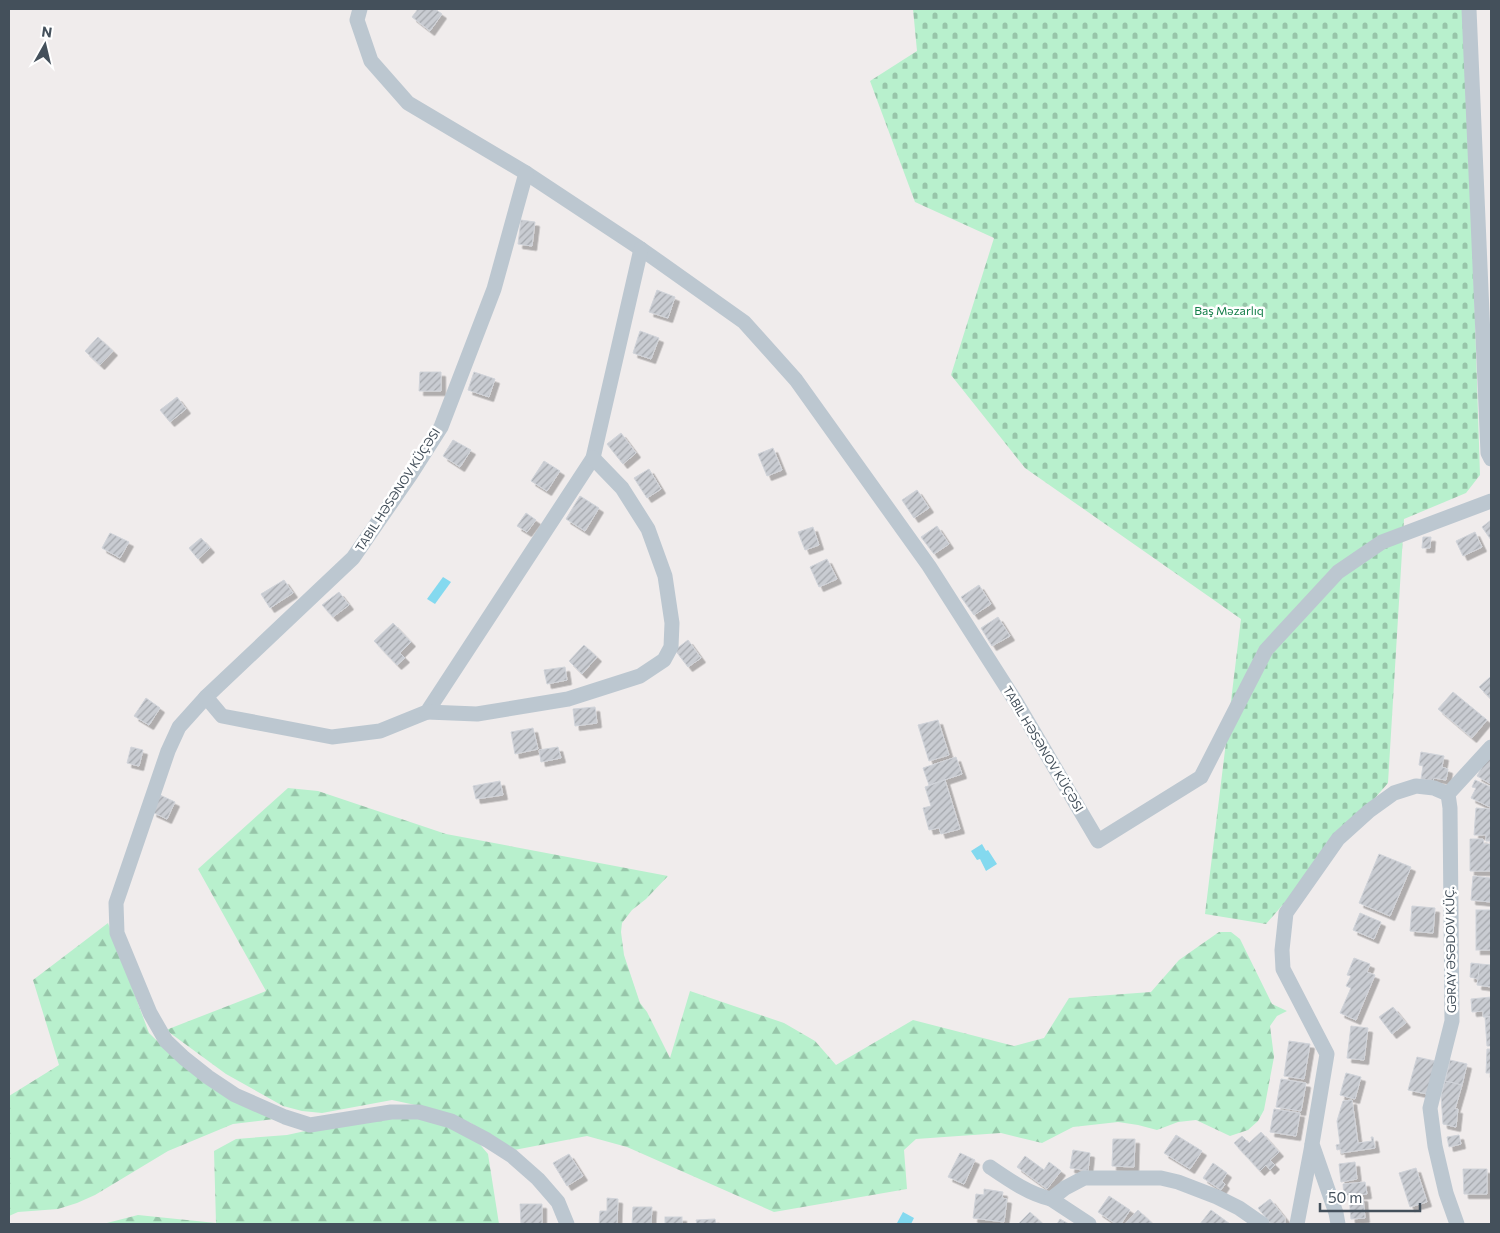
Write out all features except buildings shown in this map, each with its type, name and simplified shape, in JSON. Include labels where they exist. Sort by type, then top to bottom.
[{"type":"street","name":"TABIL HƏSƏNOV KÜÇƏSI","points":[[360,9],[357,20],[371,61],[408,103],[526,173],[641,249],[744,322],[796,380],[929,566],[1016,702],[1098,841],[1201,777],[1266,650],[1338,572],[1382,542],[1491,501]]},
{"type":"street","points":[[1469,9],[1488,453],[1491,460]]},
{"type":"street","name":"TABIL HƏSƏNOV KÜÇƏSI","points":[[526,173],[494,289],[440,426],[411,474],[353,558],[206,697],[179,727],[168,751],[116,903],[118,933],[150,1013],[166,1041],[190,1063],[235,1095],[310,1125],[391,1112],[419,1112],[451,1121],[512,1156],[538,1179],[558,1202],[567,1224]]},
{"type":"street","points":[[427,712],[592,458],[641,249]]},
{"type":"street","points":[[206,697],[222,716],[332,737],[380,731],[427,712],[477,714],[568,699],[640,676],[664,660],[671,646],[672,623],[665,576],[648,529],[622,488],[592,458]]},
{"type":"street","points":[[1297,1224],[1327,1054],[1283,969],[1282,950],[1286,913],[1338,839],[1369,811],[1394,793],[1416,786],[1434,788],[1448,794],[1491,747]]},
{"type":"street","name":"GƏRAY ƏSƏDOV KÜÇ.","points":[[1448,794],[1450,808],[1452,1021],[1430,1108],[1435,1146],[1446,1193],[1457,1224]]},
{"type":"street","points":[[1312,1144],[1338,1224]]},
{"type":"street","points":[[990,1168],[1038,1196],[1051,1199],[1089,1224]]},
{"type":"street","points":[[1051,1199],[1065,1188],[1084,1178],[1161,1178],[1178,1182],[1239,1208],[1262,1224]]},
{"type":"green space","name":"Baş Məzarlıq","points":[[913,9],[1465,9],[1480,475],[1466,493],[1404,519],[1388,783],[1266,924],[1205,914],[1241,619],[1025,468],[951,375],[994,238],[915,202],[870,81],[917,51]]},
{"type":"green space","points":[[288,788],[318,791],[446,834],[668,876],[646,899],[632,910],[622,923],[621,932],[624,955],[640,1003],[647,1012],[670,1058],[690,991],[784,1023],[815,1041],[836,1065],[913,1020],[1014,1046],[1044,1038],[1069,998],[1151,992],[1179,960],[1219,932],[1231,932],[1240,939],[1272,1004],[1287,1011],[1277,1016],[1270,1026],[1274,1057],[1264,1110],[1258,1121],[1248,1130],[1230,1136],[1196,1120],[1178,1122],[1157,1130],[1118,1122],[1073,1127],[1042,1143],[1001,1133],[916,1139],[904,1150],[907,1189],[774,1212],[627,1147],[587,1136],[509,1151],[471,1123],[434,1109],[392,1100],[322,1113],[302,1111],[283,1106],[226,1074],[166,1030],[266,991],[198,869]]},
{"type":"green space","points":[[108,923],[149,1033],[182,1065],[282,1118],[233,1124],[168,1151],[95,1195],[77,1203],[58,1209],[18,1212],[9,1216],[9,1096],[59,1065],[33,980]]},
{"type":"green space","points":[[369,1117],[418,1117],[448,1127],[478,1142],[488,1154],[499,1224],[103,1224],[138,1215],[216,1223],[214,1151],[236,1139],[287,1135]]},
{"type":"water","points":[[443,577],[451,582],[435,604],[427,599]]},
{"type":"water","points":[[982,844],[997,864],[986,871],[980,859],[977,860],[971,851]]},
{"type":"water","points":[[903,1212],[914,1218],[911,1224],[897,1223]]}]
